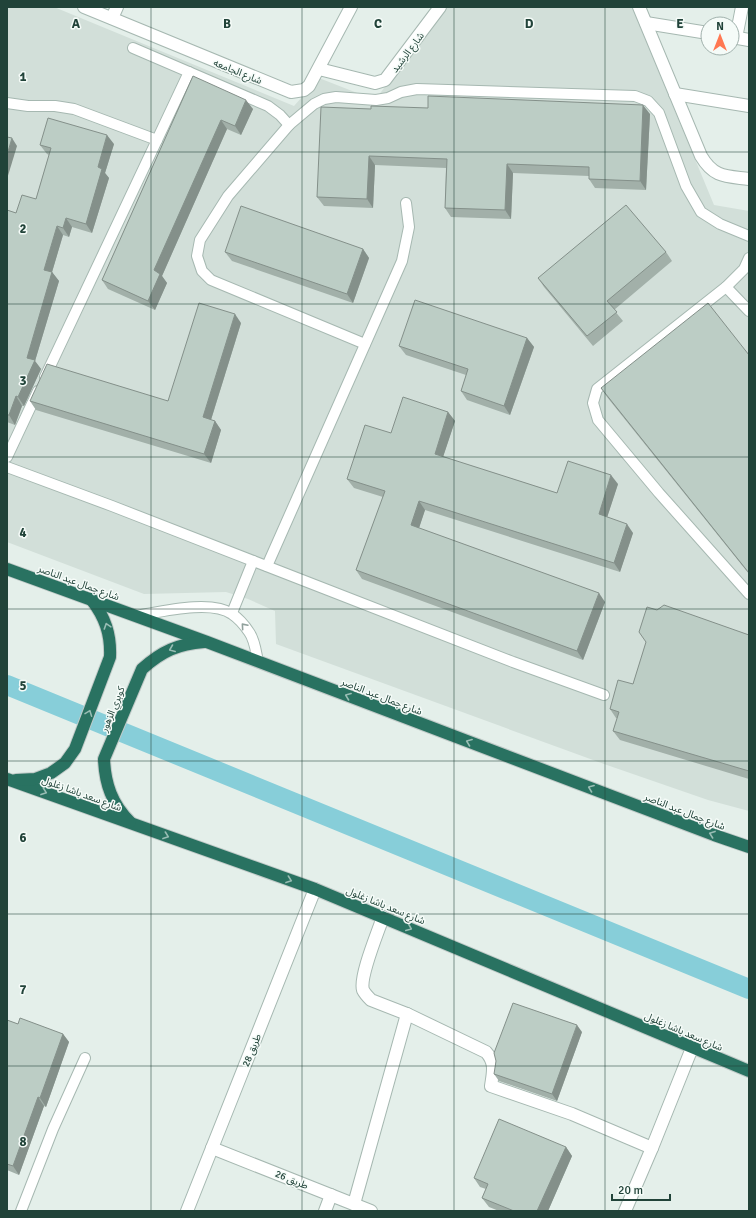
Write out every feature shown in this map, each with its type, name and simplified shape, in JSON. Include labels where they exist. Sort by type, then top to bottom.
[{"type":"highway","name":"شارع جمال عبد الناصر","points":[[7,569],[207,642],[749,847]]},
{"type":"highway","name":"كوبري الزهور","points":[[7,779],[35,779],[51,773],[65,763],[75,749],[110,657],[111,644],[105,620],[99,609],[91,600]]},
{"type":"highway","name":"كوبري الزهور","points":[[131,823],[121,813],[111,794],[105,774],[104,759],[142,668],[165,651],[178,646],[207,642]]},
{"type":"highway","name":"شارع سعد باشا زغلول","points":[[7,779],[315,889],[749,1071]]},
{"type":"street","name":"شارع الجامعه","points":[[84,7],[291,92],[304,90],[309,86],[351,7]]},
{"type":"street","points":[[112,18],[117,7]]},
{"type":"street","name":"شارع الرشيد","points":[[319,69],[375,83],[385,80],[440,7]]},
{"type":"street","points":[[639,7],[701,156],[710,169],[722,176],[749,179]]},
{"type":"street","points":[[646,23],[700,32]]},
{"type":"street","points":[[675,94],[749,106]]},
{"type":"street","name":"طريق 28","points":[[187,1211],[315,889]]},
{"type":"street","points":[[383,917],[363,978],[363,990],[367,997],[407,1014],[486,1052],[492,1059],[493,1067],[491,1086],[572,1114],[652,1148]]},
{"type":"street","points":[[354,1204],[407,1014]]},
{"type":"street","points":[[625,1211],[692,1048]]},
{"type":"street","name":"طريق 26","points":[[212,1148],[371,1211]]},
{"type":"street","points":[[325,1211],[331,1195]]},
{"type":"lane","points":[[132,48],[268,106],[280,115],[289,125]]},
{"type":"lane","points":[[7,457],[189,72]]},
{"type":"lane","points":[[365,344],[211,280],[202,271],[197,256],[200,240],[228,196],[289,125],[314,104],[324,100],[336,97],[376,100],[388,98],[401,92],[417,89],[635,96],[648,101],[659,113],[686,186],[701,212],[720,224],[749,236]]},
{"type":"lane","points":[[7,103],[28,106],[55,106],[74,109],[157,140]]},
{"type":"lane","points":[[267,566],[402,261],[409,227],[406,203]]},
{"type":"lane","points":[[749,258],[744,269],[726,287],[597,389],[593,403],[598,420],[659,493],[749,594]]},
{"type":"lane","points":[[726,287],[749,311]]},
{"type":"lane","points":[[7,467],[513,662],[604,695]]},
{"type":"lane","points":[[232,613],[253,561]]},
{"type":"lane","points":[[135,616],[198,607],[213,608],[232,613],[250,633],[255,646],[258,662]]},
{"type":"lane","points":[[21,1211],[53,1129],[85,1058]]},
{"type":"shaded area","points":[[7,7],[54,7],[294,106],[319,78],[375,100],[445,7],[632,7],[714,205],[749,211],[749,811],[708,800],[604,764],[276,644],[275,611],[248,599],[226,592],[144,594],[7,542]]},
{"type":"building","points":[[193,76],[246,100],[235,126],[221,120],[154,270],[160,274],[148,301],[102,280]]},
{"type":"building","points":[[428,96],[643,105],[640,181],[589,179],[589,167],[507,164],[505,210],[445,208],[447,159],[369,156],[367,199],[317,197],[321,107],[371,109],[371,106],[428,108]]},
{"type":"building","points":[[48,118],[107,135],[98,167],[102,169],[86,224],[66,218],[63,228],[57,226],[44,270],[52,272],[27,358],[35,360],[18,397],[16,396],[9,415],[7,415],[7,210],[16,213],[22,195],[36,199],[51,148],[40,145]]},
{"type":"building","points":[[7,137],[12,138],[7,155]]},
{"type":"building","points":[[626,205],[666,252],[607,301],[617,312],[587,336],[538,278]]},
{"type":"building","points":[[241,206],[363,249],[347,294],[225,252]]},
{"type":"building","points":[[415,300],[527,338],[504,406],[461,391],[468,369],[399,346]]},
{"type":"building","points":[[199,303],[235,314],[203,417],[215,421],[204,454],[30,401],[47,364],[168,401]]},
{"type":"building","points":[[708,303],[749,355],[749,573],[601,388]]},
{"type":"building","points":[[403,397],[448,412],[435,454],[557,493],[568,461],[611,475],[599,514],[627,524],[614,563],[419,501],[411,525],[599,593],[577,651],[356,570],[385,491],[347,479],[365,425],[391,433]]},
{"type":"building","points":[[664,605],[749,635],[749,771],[613,731],[619,712],[610,709],[618,680],[633,684],[646,642],[639,632],[647,607],[657,610]]},
{"type":"building","points":[[513,1003],[577,1025],[552,1094],[494,1074],[496,1061],[494,1053]]},
{"type":"building","points":[[20,1018],[63,1034],[13,1166],[7,1164],[7,1020],[18,1024]]},
{"type":"building","points":[[499,1119],[566,1147],[537,1211],[514,1211],[482,1198],[488,1184],[474,1178]]},
{"type":"waterway","points":[[7,685],[749,989]]}]
